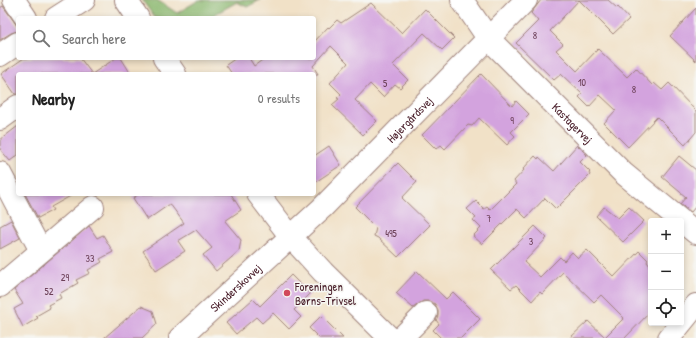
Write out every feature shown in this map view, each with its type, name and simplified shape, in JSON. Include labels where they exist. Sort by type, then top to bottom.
[{"type":"street","points":[[14,0],[25,16]]},
{"type":"street","points":[[59,16],[84,0]]},
{"type":"street","points":[[126,0],[137,16]]},
{"type":"street","name":"Kastagervej","points":[[462,0],[488,38],[623,173],[687,226]]},
{"type":"street","name":"Højergårdsvej","points":[[291,237],[344,186],[526,0]]},
{"type":"street","points":[[0,55],[16,44]]},
{"type":"street","points":[[165,60],[174,72]]},
{"type":"street","points":[[0,119],[16,107]]},
{"type":"street","points":[[6,182],[41,251]]},
{"type":"street","points":[[260,196],[291,237],[323,272],[390,338]]},
{"type":"street","points":[[0,286],[93,207]]},
{"type":"street","name":"Skinderskovvej","points":[[180,338],[291,237]]},
{"type":"street","points":[[669,338],[696,305]]},
{"type":"street","points":[[401,338],[426,313]]},
{"type":"green space","points":[[142,0],[157,0],[177,13],[199,0],[260,0],[247,7],[237,2],[212,16],[154,16]]},
{"type":"building","points":[[541,0],[579,0],[550,31],[563,44],[556,50],[577,71],[598,49],[627,77],[636,68],[652,85],[654,83],[662,90],[669,83],[696,111],[696,132],[685,145],[657,117],[628,147],[604,123],[616,110],[600,95],[589,107],[579,97],[582,94],[561,74],[554,80],[516,43],[538,21],[531,13]]},
{"type":"building","points":[[579,0],[608,0],[617,8],[618,7],[629,19],[613,34]]},
{"type":"building","points":[[371,3],[402,33],[425,9],[454,38],[442,50],[424,33],[393,65],[408,80],[400,88],[395,84],[383,97],[370,84],[355,100],[377,121],[363,135],[332,105],[339,99],[337,98],[341,94],[330,83],[348,63],[331,46],[313,66],[318,74],[316,74],[316,72],[231,72],[226,65],[233,60],[250,60],[254,66],[262,60],[316,60],[316,40],[337,20],[341,23]]},
{"type":"building","points":[[3,6],[16,24],[16,32],[0,40],[0,8]]},
{"type":"building","points":[[696,8],[696,61],[670,36]]},
{"type":"building","points":[[21,60],[82,60],[90,72],[16,72],[16,94],[1,74]]},
{"type":"building","points":[[113,60],[122,60],[130,72],[95,72]]},
{"type":"building","points":[[481,74],[512,106],[516,101],[529,114],[511,132],[515,136],[507,145],[479,118],[472,126],[468,125],[445,149],[441,145],[436,149],[422,135]]},
{"type":"building","points":[[16,128],[16,156],[10,161],[0,149],[0,140]]},
{"type":"building","points":[[577,145],[587,155],[580,162],[590,172],[590,175],[556,209],[545,198],[526,218],[517,209],[482,244],[473,236],[481,228],[473,220],[476,218],[467,209],[476,201],[484,209],[487,207],[490,210],[516,184],[514,181],[535,156],[538,159],[539,157],[554,171]]},
{"type":"building","points":[[329,146],[341,165],[316,182],[316,155]]},
{"type":"building","points":[[679,156],[696,170],[696,206],[691,212],[680,204],[686,197],[662,177]]},
{"type":"building","points":[[398,163],[417,182],[402,198],[430,225],[398,257],[374,236],[376,228],[355,207]]},
{"type":"building","points":[[26,196],[70,196],[51,207],[53,210],[38,218]]},
{"type":"building","points":[[136,196],[232,196],[241,210],[225,221],[241,240],[239,251],[216,271],[203,255],[212,248],[196,230],[178,241],[185,251],[156,270],[143,251],[184,223],[170,204],[147,220],[133,198]]},
{"type":"building","points":[[604,207],[618,218],[629,207],[644,221],[623,242],[596,216]]},
{"type":"building","points":[[11,220],[20,238],[0,249],[0,226]]},
{"type":"building","points":[[89,226],[97,238],[103,235],[113,252],[100,259],[102,262],[88,270],[90,273],[76,280],[78,283],[59,294],[61,298],[48,305],[50,308],[36,316],[38,318],[23,327],[14,309],[23,304],[14,290]]},
{"type":"building","points":[[535,226],[547,238],[524,262],[540,277],[560,257],[564,261],[572,252],[578,258],[587,250],[614,277],[639,251],[648,260],[648,314],[625,338],[570,338],[588,321],[605,337],[624,318],[601,295],[594,302],[563,272],[542,294],[540,292],[532,301],[516,285],[511,289],[491,270]]},
{"type":"building","points":[[417,271],[446,299],[453,292],[480,319],[461,338],[441,338],[433,330],[439,324],[436,320],[438,310],[435,304],[429,301],[423,301],[413,308],[396,293]]},
{"type":"building","points":[[291,275],[310,294],[294,310],[301,317],[289,329],[273,313],[262,323],[256,317],[236,334],[226,323],[253,299],[260,306]]},
{"type":"building","points":[[141,306],[153,311],[157,324],[142,338],[104,338]]},
{"type":"building","points":[[321,316],[343,338],[319,338],[309,328]]},
{"type":"place","name":"Foreningen Børns-Trivsel","points":[[287,293]]}]
